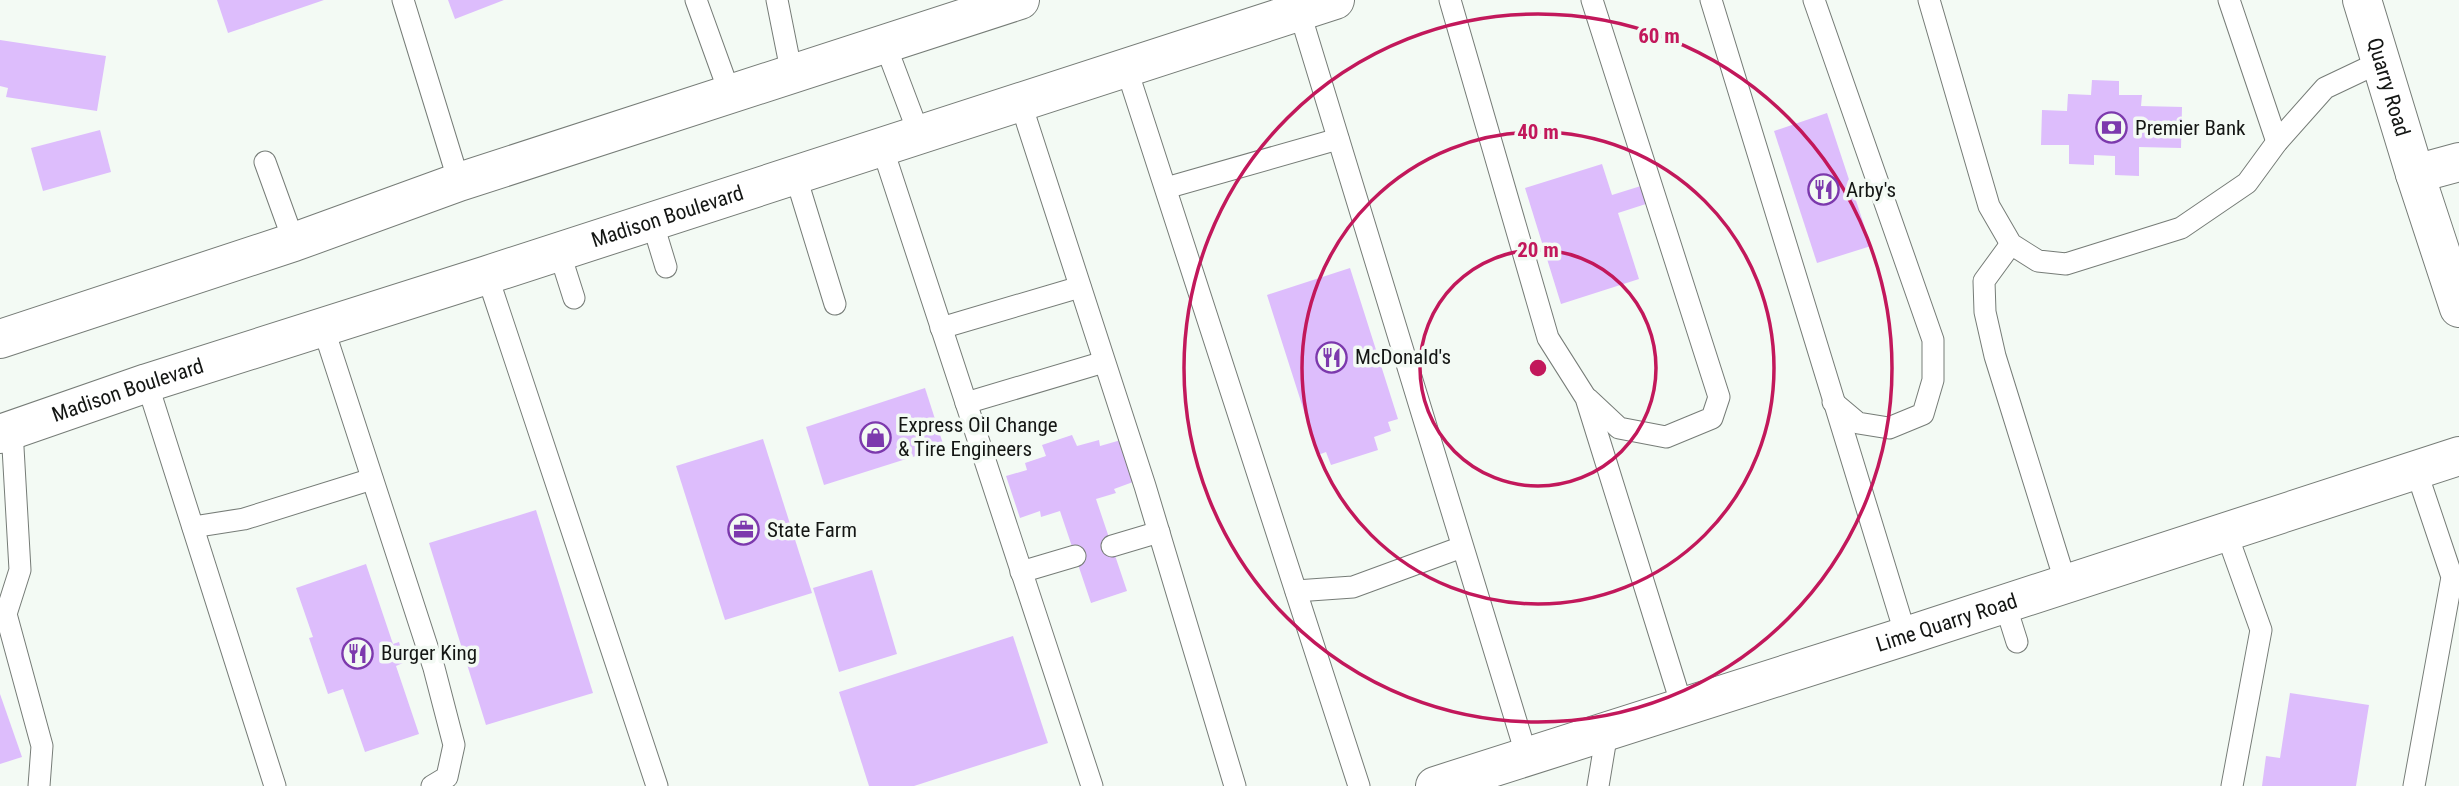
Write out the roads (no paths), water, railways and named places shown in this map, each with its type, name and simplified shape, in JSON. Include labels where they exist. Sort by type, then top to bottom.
[{"type":"main road","points":[[0,339],[293,242],[459,182],[885,44],[954,10],[1020,0]]},
{"type":"main road","name":"Madison Boulevard","points":[[6,432],[146,383],[1335,0]]},
{"type":"main road","name":"Quarry Road","points":[[2362,0],[2459,308]]},
{"type":"main road","points":[[2415,174],[2459,162]]},
{"type":"main road","name":"Lime Quarry Road","points":[[1435,786],[2459,456]]},
{"type":"lane","points":[[403,0],[459,182]]},
{"type":"lane","points":[[695,0],[730,94]]},
{"type":"lane","points":[[777,0],[792,75]]},
{"type":"lane","points":[[1450,0],[1548,338],[1586,398],[1682,706]]},
{"type":"lane","points":[[1586,398],[1619,428],[1666,437],[1712,418],[1719,397],[1592,0]]},
{"type":"lane","points":[[1711,0],[1906,636]]},
{"type":"lane","points":[[1814,0],[1933,340],[1933,380],[1923,414],[1889,428],[1858,423],[1833,402]]},
{"type":"lane","points":[[1929,0],[1989,206],[2011,243],[2038,261],[2066,264],[2181,228],[2247,183],[2277,142],[2325,88],[2382,61]]},
{"type":"lane","points":[[2229,0],[2277,142]]},
{"type":"lane","points":[[1299,10],[1527,757]]},
{"type":"lane","points":[[885,44],[919,134]]},
{"type":"lane","points":[[1126,67],[1359,786]]},
{"type":"lane","points":[[1020,101],[1158,532],[1235,786]]},
{"type":"lane","points":[[1166,188],[1338,139]]},
{"type":"lane","points":[[882,147],[1092,786]]},
{"type":"lane","points":[[265,162],[293,242]]},
{"type":"lane","points":[[795,174],[835,304]]},
{"type":"lane","points":[[652,221],[666,267]]},
{"type":"lane","points":[[2011,243],[1984,281],[1985,313],[1995,356],[2066,584]]},
{"type":"lane","points":[[559,251],[573,298]]},
{"type":"lane","points":[[487,275],[657,786]]},
{"type":"lane","points":[[941,328],[1080,286]]},
{"type":"lane","points":[[323,327],[434,668],[454,745],[447,777],[432,786]]},
{"type":"lane","points":[[966,403],[1104,362]]},
{"type":"lane","points":[[146,383],[275,786]]},
{"type":"lane","points":[[6,432],[20,570],[3,615],[42,746],[39,786]]},
{"type":"lane","points":[[2414,786],[2452,577],[2416,470]]},
{"type":"lane","points":[[193,527],[244,519],[372,479]]},
{"type":"lane","points":[[2226,531],[2261,630],[2232,786]]},
{"type":"lane","points":[[1112,546],[1158,532]]},
{"type":"lane","points":[[1296,591],[1353,587],[1462,547]]},
{"type":"lane","points":[[1021,572],[1075,556]]},
{"type":"lane","points":[[2005,604],[2017,642]]},
{"type":"lane","points":[[1598,786],[1607,732]]},
{"type":"place","name":"Premier Bank","points":[[2112,128]]},
{"type":"place","name":"Arby's","points":[[1823,190]]},
{"type":"place","name":"McDonald's","points":[[1332,357]]},
{"type":"place","name":"Express Oil Change & Tire Engineers","points":[[875,437]]},
{"type":"place","name":"State Farm","points":[[744,530]]},
{"type":"place","name":"Burger King","points":[[358,653]]}]
